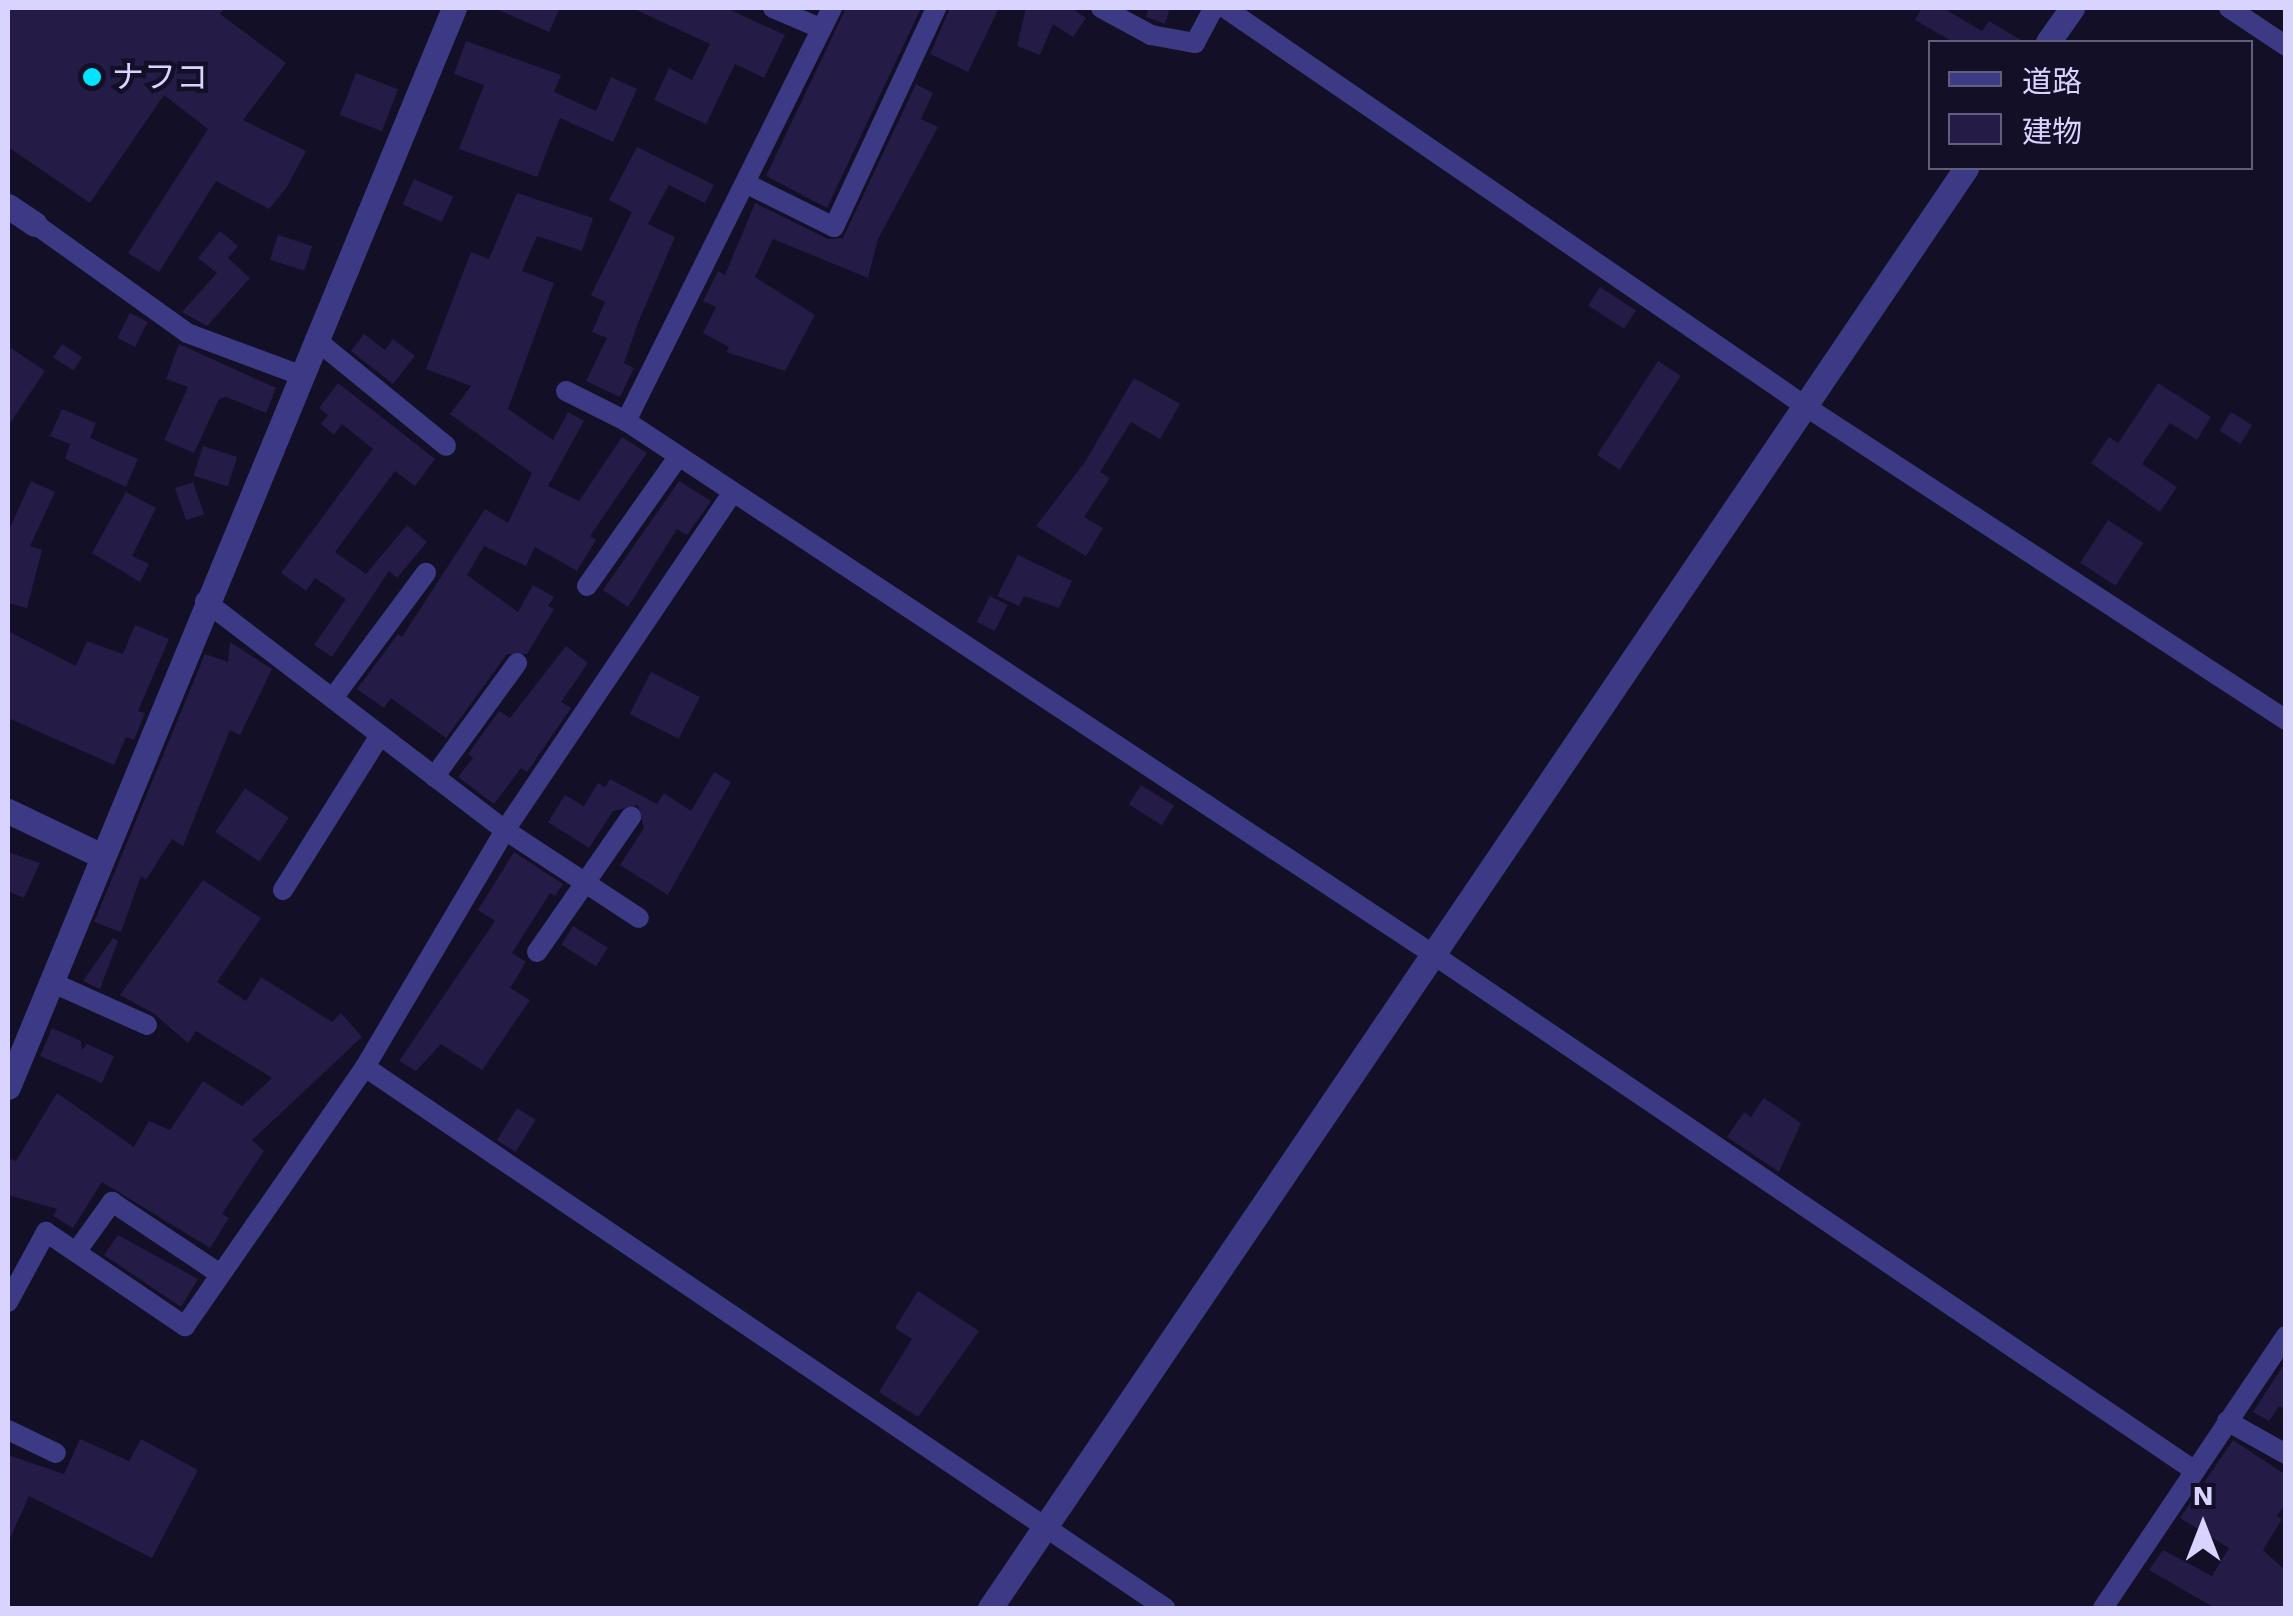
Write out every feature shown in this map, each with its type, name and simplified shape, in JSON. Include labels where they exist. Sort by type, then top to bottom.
[{"type":"street","points":[[8,1087],[205,600],[454,8]]},
{"type":"street","points":[[773,8],[820,28]]},
{"type":"street","points":[[626,421],[832,8]]},
{"type":"street","points":[[747,184],[834,228],[936,8]]},
{"type":"street","points":[[1101,8],[1152,34],[1195,43],[1214,8]]},
{"type":"street","points":[[1225,8],[1808,408],[2286,720]]},
{"type":"street","points":[[2049,40],[2072,8]]},
{"type":"street","points":[[2228,8],[2286,46]]},
{"type":"street","points":[[990,1608],[1808,408],[1965,170]]},
{"type":"street","points":[[8,206],[187,334],[300,374]]},
{"type":"street","points":[[314,339],[446,446]]},
{"type":"street","points":[[566,391],[626,421],[1434,955],[2195,1471]]},
{"type":"street","points":[[587,586],[678,457]]},
{"type":"street","points":[[8,1302],[46,1232],[185,1326],[365,1068],[505,830],[732,494]]},
{"type":"street","points":[[333,698],[426,573]]},
{"type":"street","points":[[205,600],[434,778],[639,918]]},
{"type":"street","points":[[434,778],[517,663]]},
{"type":"street","points":[[282,890],[379,737]]},
{"type":"street","points":[[8,811],[100,855]]},
{"type":"street","points":[[537,952],[584,878],[631,818]]},
{"type":"street","points":[[51,982],[147,1025]]},
{"type":"street","points":[[365,1068],[1165,1608]]},
{"type":"street","points":[[76,1252],[110,1194],[220,1274]]},
{"type":"street","points":[[2102,1608],[2286,1336]]},
{"type":"street","points":[[2227,1421],[2286,1454]]},
{"type":"street","points":[[8,1430],[56,1453]]},
{"type":"building","name":"ナフコ","points":[[8,8],[225,8],[220,14],[286,63],[243,120],[306,151],[287,187],[269,209],[216,181],[159,272],[128,253],[208,129],[164,95],[90,203],[8,147]]},
{"type":"building","points":[[494,8],[560,8],[549,32]]},
{"type":"building","points":[[632,8],[726,8],[785,35],[764,78],[735,64],[706,124],[654,100],[669,68],[692,80],[710,44]]},
{"type":"building","points":[[846,8],[921,8],[827,208],[766,176]]},
{"type":"building","points":[[950,8],[999,8],[968,72],[930,54]]},
{"type":"building","points":[[1026,8],[1071,8],[1086,18],[1073,37],[1053,24],[1040,55],[1017,46]]},
{"type":"building","points":[[1149,8],[1170,8],[1165,24],[1146,17]]},
{"type":"building","points":[[1922,8],[1943,8],[1982,31],[1989,21],[2021,40],[1950,40],[1915,20]]},
{"type":"building","points":[[466,41],[561,75],[554,92],[596,111],[611,77],[637,89],[613,142],[560,118],[537,177],[459,149],[484,85],[454,74]]},
{"type":"building","points":[[356,73],[398,89],[382,131],[340,115]]},
{"type":"building","points":[[916,84],[933,93],[921,119],[938,127],[878,239],[868,278],[773,239],[755,277],[815,315],[785,371],[726,352],[729,347],[703,333],[716,307],[703,301],[718,271],[725,275],[755,203],[828,239],[843,238]]},
{"type":"building","points":[[637,147],[714,185],[705,203],[669,185],[648,224],[675,237],[624,363],[634,368],[620,397],[586,381],[607,338],[592,332],[605,302],[591,295],[632,212],[609,200]]},
{"type":"building","points":[[414,179],[453,196],[442,222],[403,205]]},
{"type":"building","points":[[517,193],[593,218],[582,251],[537,236],[522,271],[554,283],[508,409],[553,440],[568,412],[584,421],[548,486],[579,501],[622,437],[647,453],[590,536],[596,540],[577,571],[535,547],[526,566],[484,546],[467,575],[518,612],[533,585],[554,597],[548,606],[554,609],[527,654],[507,654],[446,738],[391,698],[384,708],[357,689],[398,634],[402,637],[485,509],[508,523],[532,473],[450,414],[471,386],[426,369],[471,252],[489,259]]},
{"type":"building","points":[[220,231],[238,246],[228,258],[250,278],[207,326],[182,312],[217,273],[198,258]]},
{"type":"building","points":[[278,235],[312,246],[304,271],[270,260]]},
{"type":"building","points":[[1600,287],[1636,310],[1624,329],[1588,305]]},
{"type":"building","points":[[130,313],[148,322],[135,347],[117,338]]},
{"type":"building","points":[[364,334],[385,350],[393,339],[415,356],[393,384],[351,351]]},
{"type":"building","points":[[62,344],[82,357],[73,370],[53,357]]},
{"type":"building","points":[[179,344],[276,388],[266,413],[226,397],[219,399],[194,453],[164,440],[188,387],[166,379]]},
{"type":"building","points":[[8,346],[45,371],[8,426]]},
{"type":"building","points":[[1658,361],[1681,376],[1620,470],[1597,455]]},
{"type":"building","points":[[1134,378],[1180,404],[1160,439],[1131,422],[1100,472],[1110,478],[1084,517],[1103,528],[1086,556],[1036,526],[1085,462]]},
{"type":"building","points":[[338,383],[435,459],[415,486],[395,471],[335,552],[366,574],[407,525],[427,542],[397,578],[389,571],[332,657],[314,645],[346,599],[315,578],[306,591],[281,573],[373,449],[342,424],[334,435],[321,424],[328,415],[319,408]]},
{"type":"building","points":[[2158,383],[2211,417],[2197,440],[2170,423],[2142,464],[2177,487],[2160,512],[2091,463],[2109,437],[2118,443]]},
{"type":"building","points":[[62,409],[96,423],[90,438],[138,459],[126,487],[65,459],[70,444],[50,436]]},
{"type":"building","points":[[2231,412],[2252,425],[2241,444],[2219,431]]},
{"type":"building","points":[[203,446],[237,457],[228,487],[193,475]]},
{"type":"building","points":[[31,481],[55,492],[30,546],[42,550],[27,608],[8,603],[8,532]]},
{"type":"building","points":[[679,481],[711,501],[687,535],[677,529],[628,607],[603,590]]},
{"type":"building","points":[[193,482],[204,514],[186,520],[175,488]]},
{"type":"building","points":[[126,492],[156,508],[132,556],[149,564],[140,582],[92,553]]},
{"type":"building","points":[[2108,520],[2143,543],[2115,586],[2080,563]]},
{"type":"building","points":[[1018,555],[1072,581],[1059,608],[1024,596],[1019,606],[997,596]]},
{"type":"building","points":[[990,596],[1008,605],[995,631],[977,622]]},
{"type":"building","points":[[135,625],[169,639],[138,711],[145,713],[134,740],[126,737],[114,765],[8,718],[8,631],[76,666],[87,641],[123,654]]},
{"type":"building","points":[[230,642],[272,669],[240,735],[230,730],[183,846],[172,839],[146,880],[141,876],[121,932],[94,922],[205,654],[228,662]]},
{"type":"building","points":[[566,646],[588,663],[561,702],[571,708],[527,772],[521,768],[494,804],[458,777],[473,758],[468,754],[499,711],[510,718]]},
{"type":"building","points":[[651,672],[700,697],[679,739],[630,714]]},
{"type":"building","points":[[714,772],[731,782],[668,895],[620,865],[644,828],[638,805],[613,811],[589,848],[548,822],[565,795],[584,806],[598,783],[605,787],[610,779],[657,804],[664,793],[691,811]]},
{"type":"building","points":[[1141,785],[1174,806],[1162,825],[1129,805]]},
{"type":"building","points":[[245,788],[289,818],[259,862],[215,832]]},
{"type":"building","points":[[8,852],[40,863],[24,898],[8,891]]},
{"type":"building","points":[[514,852],[563,884],[555,896],[550,893],[512,953],[526,962],[510,988],[530,1000],[482,1070],[441,1044],[416,1071],[399,1061],[495,921],[478,910]]},
{"type":"building","points":[[203,880],[261,918],[217,982],[246,1001],[261,977],[332,1022],[341,1013],[362,1037],[252,1140],[264,1151],[222,1214],[229,1218],[210,1248],[102,1182],[73,1228],[53,1216],[57,1209],[8,1195],[8,1158],[16,1161],[57,1093],[134,1147],[149,1121],[170,1130],[203,1081],[242,1106],[272,1078],[196,1031],[188,1043],[153,1013],[120,995]]},
{"type":"building","points":[[573,926],[608,948],[596,966],[561,945]]},
{"type":"building","points":[[113,938],[118,941],[100,989],[83,981]]},
{"type":"building","points":[[52,1028],[81,1041],[82,1050],[87,1044],[114,1056],[102,1083],[40,1056]]},
{"type":"building","points":[[1764,1098],[1801,1123],[1779,1172],[1727,1137],[1744,1112],[1751,1117]]},
{"type":"building","points":[[517,1108],[536,1120],[516,1152],[497,1140]]},
{"type":"building","points":[[118,1235],[198,1279],[181,1307],[104,1255]]},
{"type":"building","points":[[918,1291],[979,1331],[918,1417],[879,1392],[912,1339],[895,1328]]},
{"type":"building","points":[[2286,1361],[2286,1410],[2279,1406],[2269,1421],[2253,1412]]},
{"type":"building","points":[[80,1439],[129,1461],[141,1439],[198,1470],[152,1558],[29,1496],[8,1543],[8,1455],[64,1474]]},
{"type":"building","points":[[2233,1440],[2286,1475],[2286,1502],[2277,1516],[2282,1519],[2263,1550],[2286,1571],[2286,1608],[2215,1608],[2149,1570],[2163,1550],[2212,1576],[2229,1548],[2180,1518]]},
{"type":"place","name":"ナフコ","points":[[92,77]]}]
